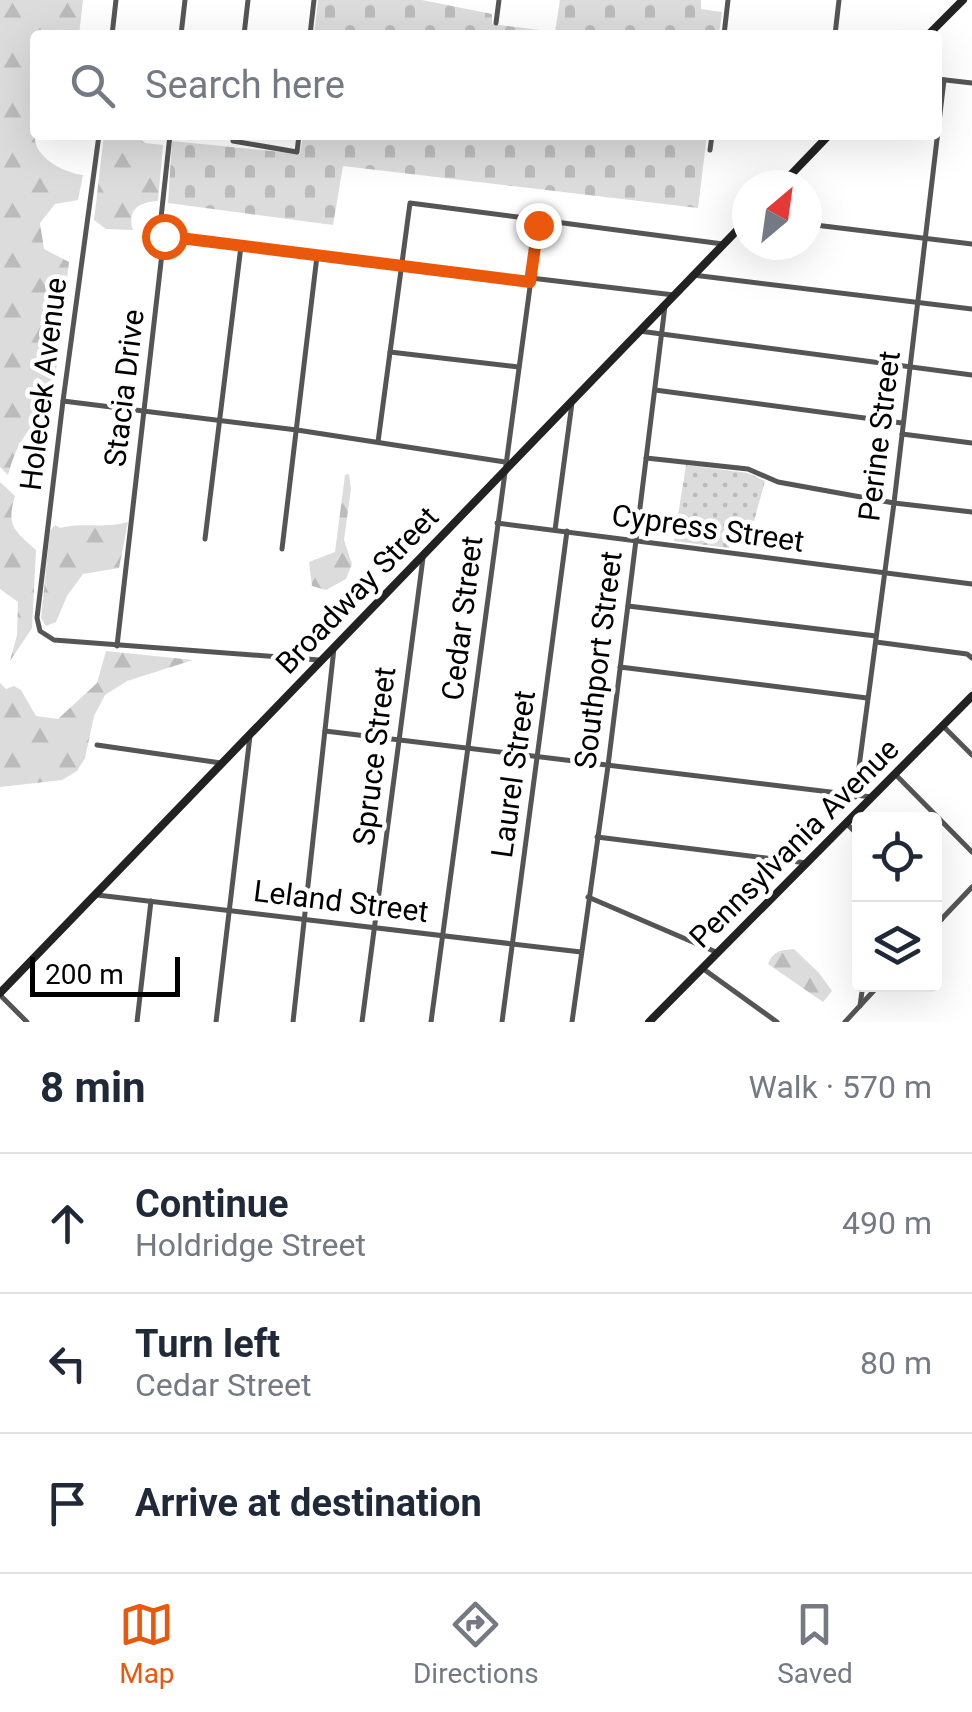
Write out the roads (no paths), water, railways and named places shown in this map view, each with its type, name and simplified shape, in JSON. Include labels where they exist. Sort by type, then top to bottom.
[{"type":"street","points":[[113,30],[116,0]]},
{"type":"street","points":[[181,30],[184,0]]},
{"type":"street","points":[[245,30],[248,0]]},
{"type":"street","points":[[311,30],[314,0]]},
{"type":"street","points":[[496,23],[499,0]]},
{"type":"street","points":[[725,30],[728,0]]},
{"type":"street","points":[[836,30],[839,0]]},
{"type":"street","points":[[933,30],[962,0]]},
{"type":"street","points":[[942,79],[972,83]]},
{"type":"street","name":"Holecek Avenue","points":[[98,140],[62,401],[38,618],[45,636],[54,640],[117,646]]},
{"type":"street","name":"Stacia Drive","points":[[117,646],[164,236],[161,214],[169,140]]},
{"type":"street","points":[[234,140],[243,145],[297,152],[298,140]]},
{"type":"street","points":[[710,150],[711,140]]},
{"type":"street","points":[[795,170],[824,140]]},
{"type":"street","name":"Perine Street","points":[[855,796],[894,503],[935,140]]},
{"type":"street","points":[[378,442],[410,202],[724,244]]},
{"type":"street","name":"Cedar Street","points":[[431,1022],[539,220]]},
{"type":"street","points":[[822,226],[972,244]]},
{"type":"street","points":[[164,236],[674,295]]},
{"type":"street","name":"Broadway Street","points":[[0,994],[318,660],[423,556],[504,466],[732,236]]},
{"type":"street","points":[[206,539],[242,246]]},
{"type":"street","points":[[282,549],[317,256]]},
{"type":"street","points":[[694,275],[972,309]]},
{"type":"street","name":"Southport Street","points":[[572,1022],[666,304]]},
{"type":"street","points":[[640,331],[972,375]]},
{"type":"street","points":[[390,352],[518,366]]},
{"type":"street","points":[[655,390],[902,423]]},
{"type":"street","points":[[555,530],[572,400]]},
{"type":"street","points":[[62,401],[297,430],[504,466]]},
{"type":"street","points":[[902,434],[972,443]]},
{"type":"street","points":[[645,458],[748,468],[778,482],[894,503],[972,512]]},
{"type":"street","name":"Cypress Street","points":[[497,522],[972,584]]},
{"type":"street","name":"Laurel Street","points":[[502,1022],[568,531]]},
{"type":"street","name":"Spruce Street","points":[[362,1022],[423,556]]},
{"type":"street","points":[[628,606],[876,639],[972,658]]},
{"type":"street","points":[[117,646],[318,660]]},
{"type":"street","points":[[292,1022],[334,648]]},
{"type":"street","points":[[620,666],[867,698]]},
{"type":"street","name":"Pennsylvania Avenue","points":[[649,1022],[972,696]]},
{"type":"street","points":[[942,725],[972,755]]},
{"type":"street","points":[[325,731],[872,797]]},
{"type":"street","points":[[216,1022],[250,733]]},
{"type":"street","points":[[97,745],[221,763]]},
{"type":"street","points":[[895,774],[972,852]]},
{"type":"street","points":[[846,823],[852,829]]},
{"type":"street","points":[[597,838],[807,862]]},
{"type":"street","points":[[942,919],[972,887]]},
{"type":"street","name":"Leland Street","points":[[96,895],[581,952]]},
{"type":"street","points":[[588,897],[716,952]]},
{"type":"street","points":[[137,1022],[151,902]]},
{"type":"street","points":[[702,968],[776,1022]]},
{"type":"street","points":[[860,1006],[862,992]]},
{"type":"street","points":[[845,1022],[873,992]]},
{"type":"street","points":[[0,994],[27,1022]]}]
